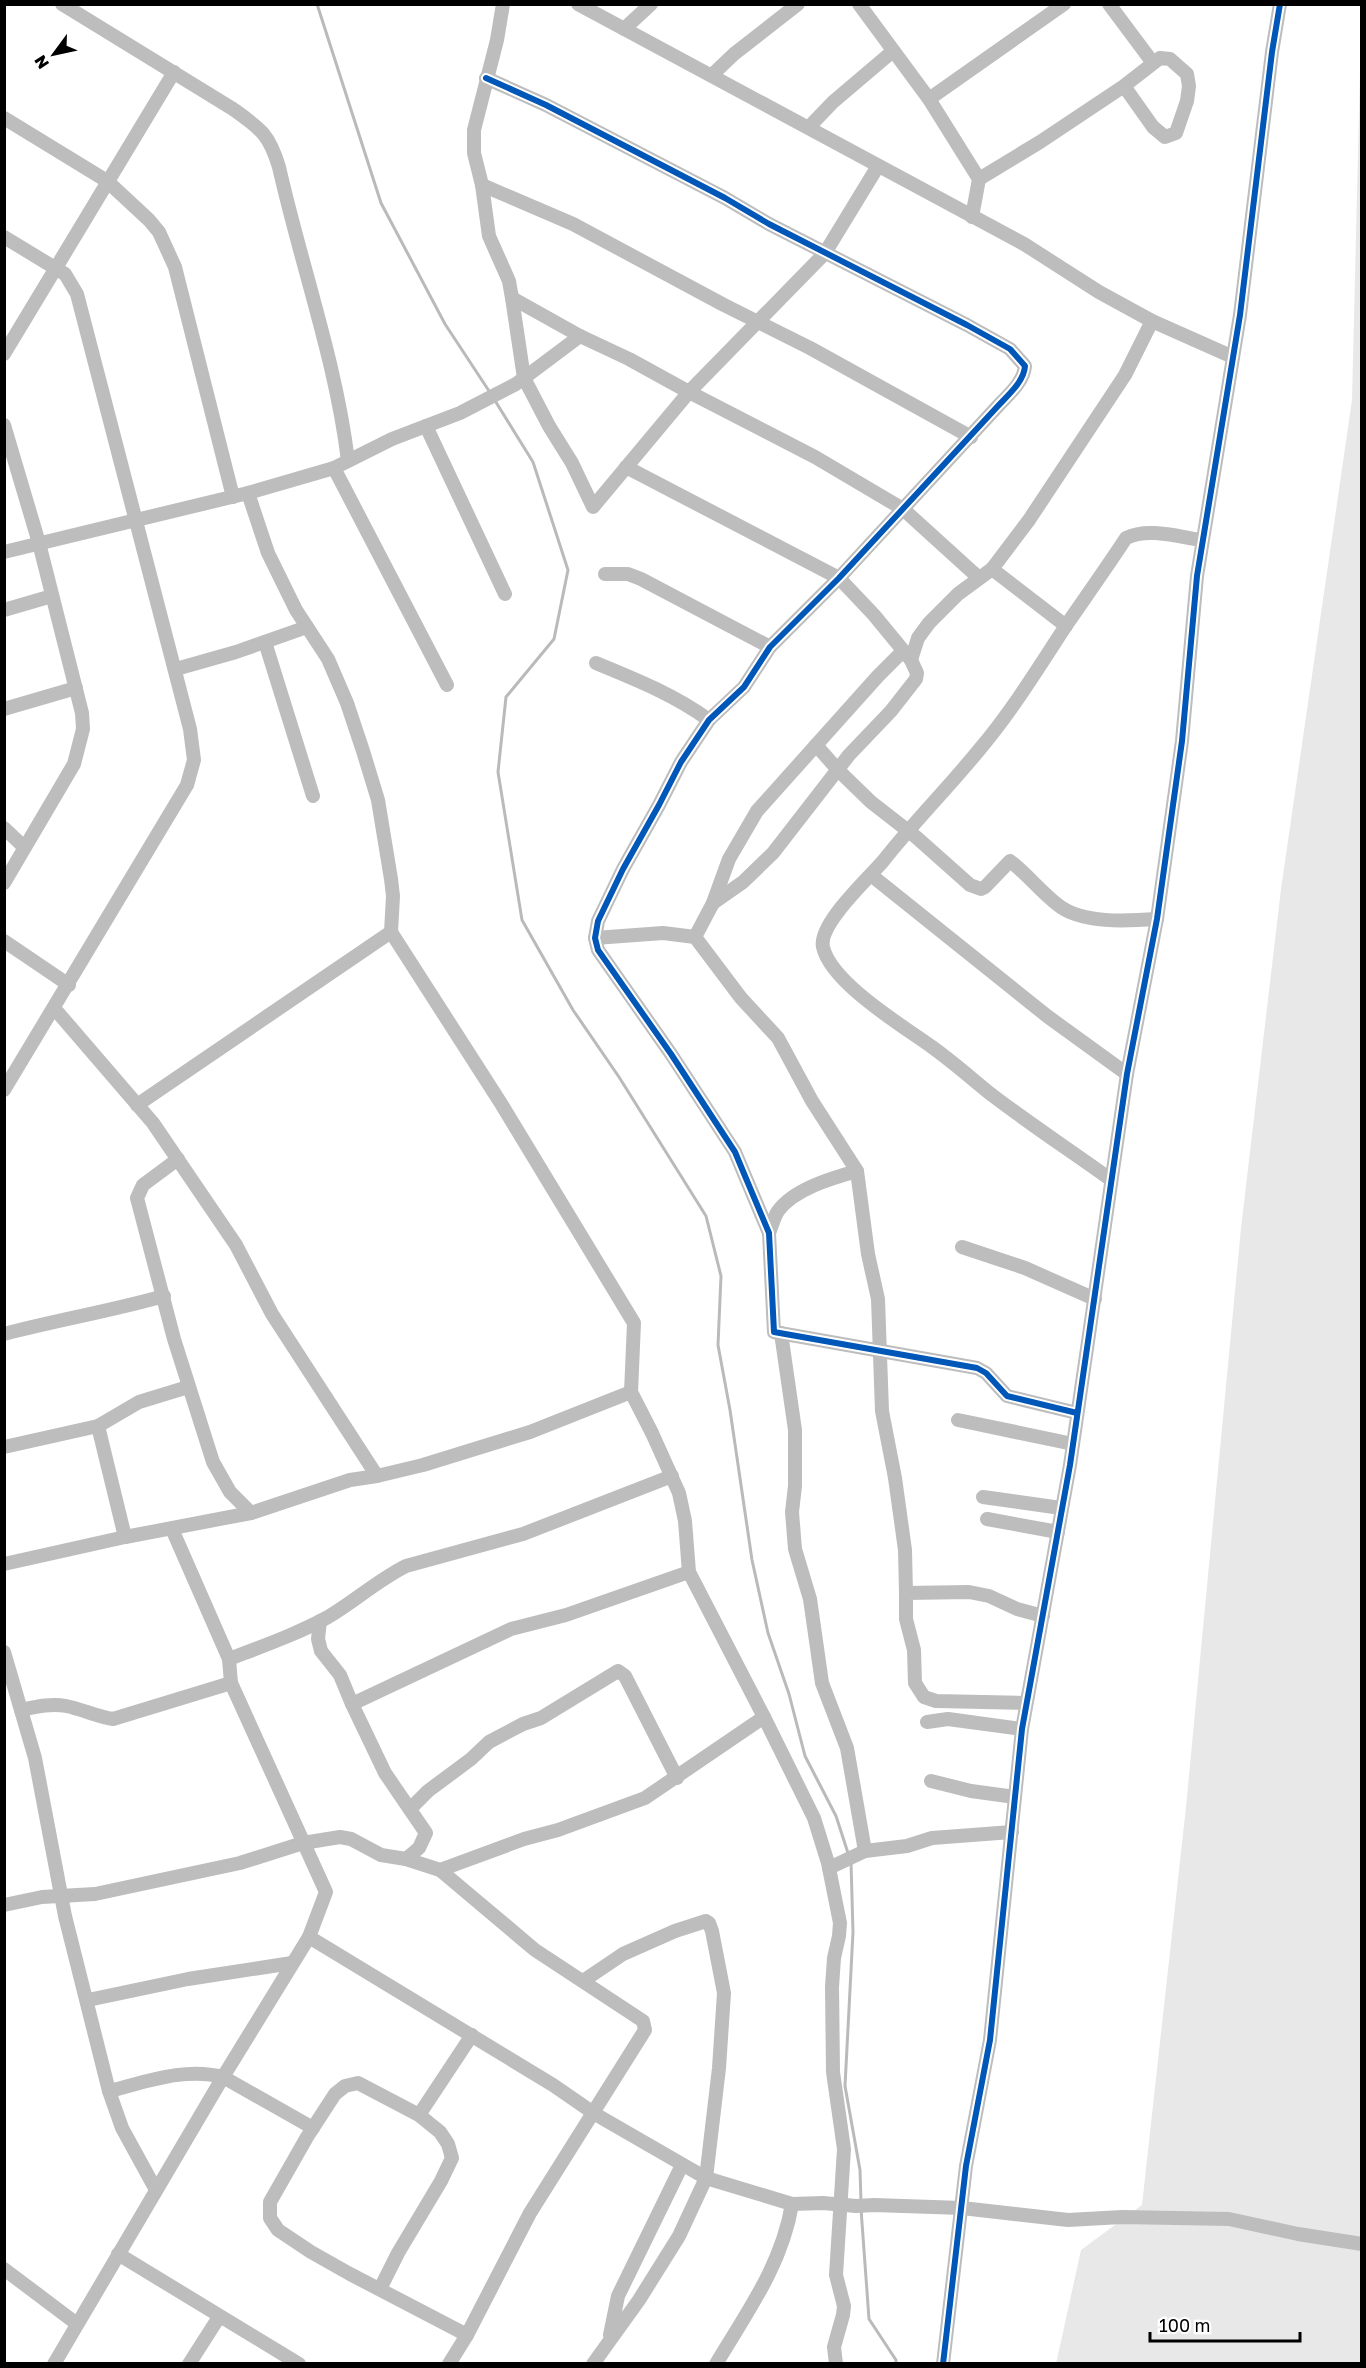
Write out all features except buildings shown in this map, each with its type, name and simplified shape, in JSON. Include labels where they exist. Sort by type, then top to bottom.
[{"type":"street","points":[[62,4],[240,114],[270,140],[279,167],[331,373],[345,433],[348,461]]},
{"type":"street","points":[[503,4],[474,130],[474,153],[482,185],[489,236],[509,281],[524,378],[549,426],[572,463],[593,507],[688,392],[825,253],[878,166]]},
{"type":"street","points":[[578,4],[1024,243],[1099,292],[1152,321],[1233,357]]},
{"type":"street","points":[[624,28],[651,4]]},
{"type":"street","points":[[712,75],[728,58],[798,4]]},
{"type":"street","points":[[859,4],[929,99],[979,179],[972,217]]},
{"type":"street","points":[[929,99],[1064,4]]},
{"type":"street","points":[[1109,4],[1153,63]]},
{"type":"street","points":[[943,2364],[966,2166],[990,2040],[1022,1729],[1058,1532],[1095,1299],[1110,1179],[1127,1074],[1157,919],[1182,741],[1197,576],[1240,315],[1269,74],[1280,4]]},
{"type":"street","points":[[809,127],[833,102],[893,51]]},
{"type":"street","points":[[979,179],[1012,161],[1124,86],[1160,58],[1170,59],[1188,74],[1189,86],[1186,101],[1176,133],[1165,138],[1153,127],[1124,86]]},
{"type":"street","points":[[4,354],[174,72]]},
{"type":"street","points":[[486,78],[546,105],[825,253],[984,334],[1010,349],[1025,366],[1020,380],[971,436],[770,647],[744,687],[709,720],[681,762],[623,868],[598,921],[596,938],[598,950],[615,977],[646,1016],[735,1152],[770,1233],[774,1332],[977,1368],[986,1373],[1007,1396],[1077,1413]]},
{"type":"street","points":[[4,118],[107,182],[149,220],[167,246],[175,267],[233,496]]},
{"type":"street","points":[[482,185],[573,224],[971,436]]},
{"type":"street","points":[[4,237],[57,268],[72,283],[81,306],[135,521],[176,669],[190,729],[194,760],[187,785],[4,1090]]},
{"type":"street","points":[[512,298],[580,336],[629,359],[815,457],[903,509],[979,578]]},
{"type":"street","points":[[695,937],[713,903],[729,859],[757,810],[878,676],[907,655],[929,623],[943,608],[992,569],[1029,520],[1113,394],[1152,321]]},
{"type":"street","points":[[4,552],[248,493],[334,468],[392,439],[460,413],[524,378],[580,336]]},
{"type":"street","points":[[4,425],[9,452],[39,543],[82,713],[83,729],[74,764],[4,883]]},
{"type":"street","points":[[426,426],[505,594]]},
{"type":"street","points":[[334,468],[447,686]]},
{"type":"street","points":[[626,468],[838,578],[874,615],[916,668],[916,679],[891,711],[874,726],[773,853],[743,882],[713,903]]},
{"type":"street","points":[[248,493],[268,553],[286,592],[328,659],[347,703],[378,800],[393,896],[391,932],[502,1105],[634,1323],[631,1392],[679,1492],[685,1521],[689,1572],[814,1818],[829,1868],[840,1923],[834,1958],[832,2034],[833,2072],[844,2150],[836,2275],[843,2315],[834,2347],[836,2364]]},
{"type":"street","points":[[1110,1179],[992,1095],[872,1004],[832,965],[823,948],[822,940],[826,930],[854,891],[871,875],[979,750],[1034,677],[1126,538],[1135,534],[1148,533],[1202,540]]},
{"type":"street","points":[[992,569],[1066,626]]},
{"type":"street","points":[[605,574],[628,574],[641,579],[770,647]]},
{"type":"street","points":[[4,610],[52,596]]},
{"type":"street","points":[[176,669],[307,627]]},
{"type":"street","points":[[265,642],[313,796]]},
{"type":"street","points":[[596,663],[694,708],[709,720]]},
{"type":"street","points":[[4,709],[76,688]]},
{"type":"street","points":[[816,745],[871,802],[916,837],[970,885],[977,888],[986,887],[1010,861],[1058,905],[1073,914],[1089,918],[1157,919]]},
{"type":"street","points":[[4,828],[24,848]]},
{"type":"street","points":[[871,875],[1047,1016],[1127,1074]]},
{"type":"street","points":[[137,1105],[391,932]]},
{"type":"street","points":[[596,938],[663,933],[695,937],[741,998],[778,1038],[812,1101],[857,1171],[867,1254],[878,1299],[882,1411],[895,1478],[907,1569],[906,1619],[914,1650],[915,1683],[924,1697],[936,1701],[1026,1703]]},
{"type":"street","points":[[4,941],[69,985]]},
{"type":"street","points":[[54,1008],[153,1123],[236,1245],[272,1314],[377,1476]]},
{"type":"street","points":[[177,1159],[143,1185],[137,1198],[188,1387],[213,1462],[222,1480],[251,1513]]},
{"type":"street","points":[[770,1233],[779,1211],[797,1196],[823,1182],[857,1171]]},
{"type":"street","points":[[962,1247],[1025,1268],[1095,1299]]},
{"type":"street","points":[[4,1334],[164,1296]]},
{"type":"street","points":[[781,1333],[795,1430],[795,1486],[792,1512],[795,1549],[810,1599],[822,1683],[847,1748],[854,1856]]},
{"type":"street","points":[[5,1446],[98,1426],[139,1402],[188,1387]]},
{"type":"street","points":[[4,1564],[125,1536],[251,1513],[350,1480],[423,1465],[530,1432],[631,1392]]},
{"type":"street","points":[[958,1420],[1072,1444]]},
{"type":"street","points":[[98,1426],[125,1536]]},
{"type":"street","points":[[230,1659],[320,1621],[406,1566],[523,1534],[672,1476]]},
{"type":"street","points":[[983,1497],[1061,1508]]},
{"type":"street","points":[[987,1519],[1058,1532]]},
{"type":"street","points":[[54,2364],[223,2077],[309,1937],[326,1893],[231,1683],[230,1659],[172,1529]]},
{"type":"street","points":[[352,1704],[511,1629],[566,1615],[689,1572]]},
{"type":"street","points":[[906,1593],[969,1592],[989,1596],[1017,1609],[1043,1616]]},
{"type":"street","points":[[320,1621],[318,1640],[321,1651],[340,1675],[385,1773],[426,1833],[419,1848],[406,1860]]},
{"type":"street","points":[[4,1652],[42,1786],[65,1916],[88,2000],[109,2091],[122,2128],[156,2190]]},
{"type":"street","points":[[410,1809],[428,1791],[471,1760],[489,1742],[523,1724],[541,1718],[618,1671],[625,1676],[677,1778]]},
{"type":"street","points":[[21,1710],[43,1706],[65,1706],[113,1719],[231,1683]]},
{"type":"street","points":[[440,1870],[514,1842],[558,1830],[645,1798],[764,1717]]},
{"type":"street","points":[[927,1722],[948,1719],[1022,1729]]},
{"type":"street","points":[[931,1781],[971,1791],[1015,1797]]},
{"type":"street","points":[[829,1868],[854,1856],[907,1846],[932,1838],[1012,1832]]},
{"type":"street","points":[[4,1905],[42,1897],[95,1894],[240,1863],[303,1844],[340,1837],[351,1839],[381,1855],[440,1870],[535,1950],[636,2016],[646,2025],[594,2114],[530,2213],[467,2335],[449,2364]]},
{"type":"street","points":[[583,1981],[623,1954],[702,1921],[709,1923],[720,1964],[724,1993],[719,2068],[706,2178],[679,2236],[639,2300],[593,2364]]},
{"type":"street","points":[[309,1937],[554,2085],[594,2114],[682,2165],[706,2178],[792,2204],[962,2208],[1068,2220],[1122,2217],[1229,2219],[1298,2234],[1362,2244]]},
{"type":"street","points":[[88,2000],[188,1978],[292,1963]]},
{"type":"street","points":[[419,2115],[472,2035]]},
{"type":"street","points":[[109,2091],[151,2080],[191,2073],[207,2073],[223,2077],[313,2128]]},
{"type":"street","points":[[380,2289],[452,2158],[448,2144],[440,2132],[419,2115],[358,2083],[345,2086],[335,2094],[270,2202],[270,2218],[278,2230],[311,2252],[380,2289],[467,2335]]},
{"type":"street","points":[[609,2340],[618,2295],[682,2165]]},
{"type":"street","points":[[716,2364],[760,2292],[779,2255],[792,2204]]},
{"type":"street","points":[[118,2254],[299,2364]]},
{"type":"street","points":[[4,2269],[77,2325]]},
{"type":"street","points":[[189,2364],[219,2317]]},
{"type":"shaded area","points":[[1361,30],[1361,2363],[1056,2364],[1081,2250],[1142,2205],[1186,1807],[1241,1228],[1281,889],[1352,400]]},
{"type":"waterway","points":[[317,4],[381,203],[445,324],[491,394]]},
{"type":"waterway","points":[[494,399],[533,462],[568,570],[554,639],[506,697],[498,772],[522,920],[573,1010],[619,1077],[706,1216],[721,1276],[718,1345],[752,1560],[768,1633],[789,1694],[805,1756],[836,1816],[848,1853]]},
{"type":"waterway","points":[[851,1862],[853,1932],[845,2086],[860,2170],[861,2202]]},
{"type":"waterway","points":[[861,2209],[869,2319],[896,2360],[896,2364]]},
{"type":"cycle path","points":[[943,2364],[966,2166],[990,2040],[1022,1729],[1070,1465],[1127,1074],[1157,919],[1182,741],[1197,576],[1240,315],[1272,52],[1280,4]]},
{"type":"cycle path","points":[[486,78],[546,105],[725,198],[769,224],[967,325],[1010,349],[1025,366],[1022,378],[1010,393],[839,578],[770,647],[744,687],[709,720],[681,762],[623,869],[598,921],[595,938],[598,950],[671,1054],[735,1152],[769,1233],[774,1332],[977,1368],[986,1373],[1007,1396],[1077,1413]]}]
